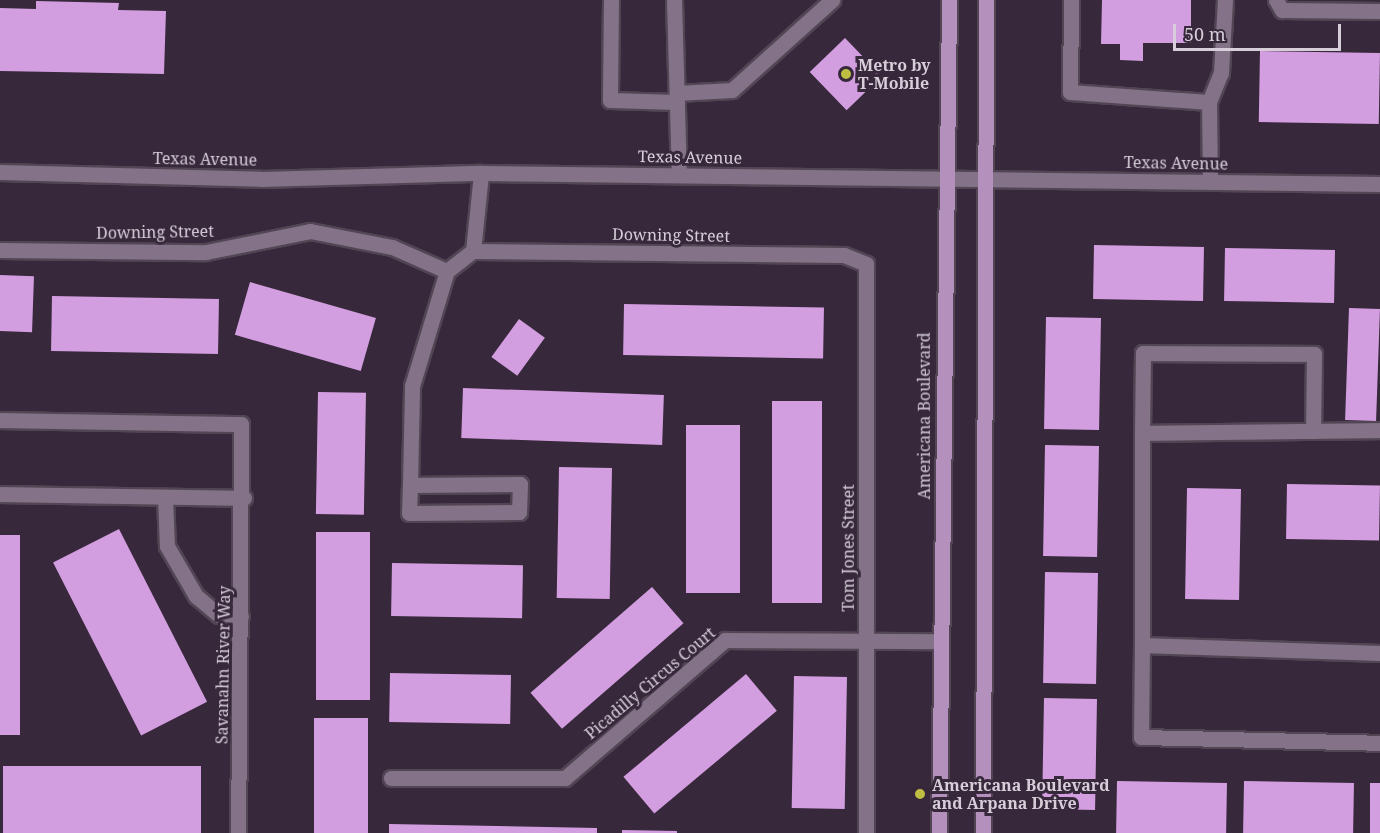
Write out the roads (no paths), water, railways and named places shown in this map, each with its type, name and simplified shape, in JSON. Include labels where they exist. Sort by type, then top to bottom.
[{"type":"main road","name":"Americana Boulevard","points":[[939,833],[943,177],[948,0]]},
{"type":"main road","points":[[983,833],[986,0]]},
{"type":"street","points":[[611,0],[610,100],[677,97],[732,90],[832,0]]},
{"type":"street","points":[[674,0],[679,174]]},
{"type":"street","points":[[1071,0],[1070,92],[1209,102]]},
{"type":"street","points":[[1210,182],[1209,102],[1221,73],[1225,0]]},
{"type":"street","points":[[1276,0],[1282,10],[1380,11]]},
{"type":"street","name":"Texas Avenue","points":[[0,172],[261,179],[481,173],[987,177],[1380,184]]},
{"type":"street","points":[[410,485],[520,484],[519,512],[410,513],[410,485],[412,386],[447,271],[473,251],[481,173]]},
{"type":"street","name":"Downing Street","points":[[0,250],[206,252],[310,231],[392,247],[447,271]]},
{"type":"street","name":"Downing Street","points":[[473,251],[844,255],[866,264]]},
{"type":"street","name":"Tom Jones Street","points":[[866,264],[866,833]]},
{"type":"street","points":[[1313,431],[1314,354],[1143,352],[1141,737],[1380,743]]},
{"type":"street","name":"Savanahn River Way","points":[[0,420],[241,424],[243,498],[238,833]]},
{"type":"street","points":[[1142,432],[1380,430]]},
{"type":"street","points":[[0,494],[243,498]]},
{"type":"street","points":[[165,497],[167,546],[196,596],[219,615],[242,616]]},
{"type":"street","name":"Picadilly Circus Court","points":[[391,778],[565,778],[725,640],[941,641]]},
{"type":"street","points":[[1142,645],[1380,653]]},
{"type":"place","name":"Metro by T-Mobile","points":[[846,74]]},
{"type":"place","name":"Americana Boulevard and Arpana Drive","points":[[920,794]]}]
